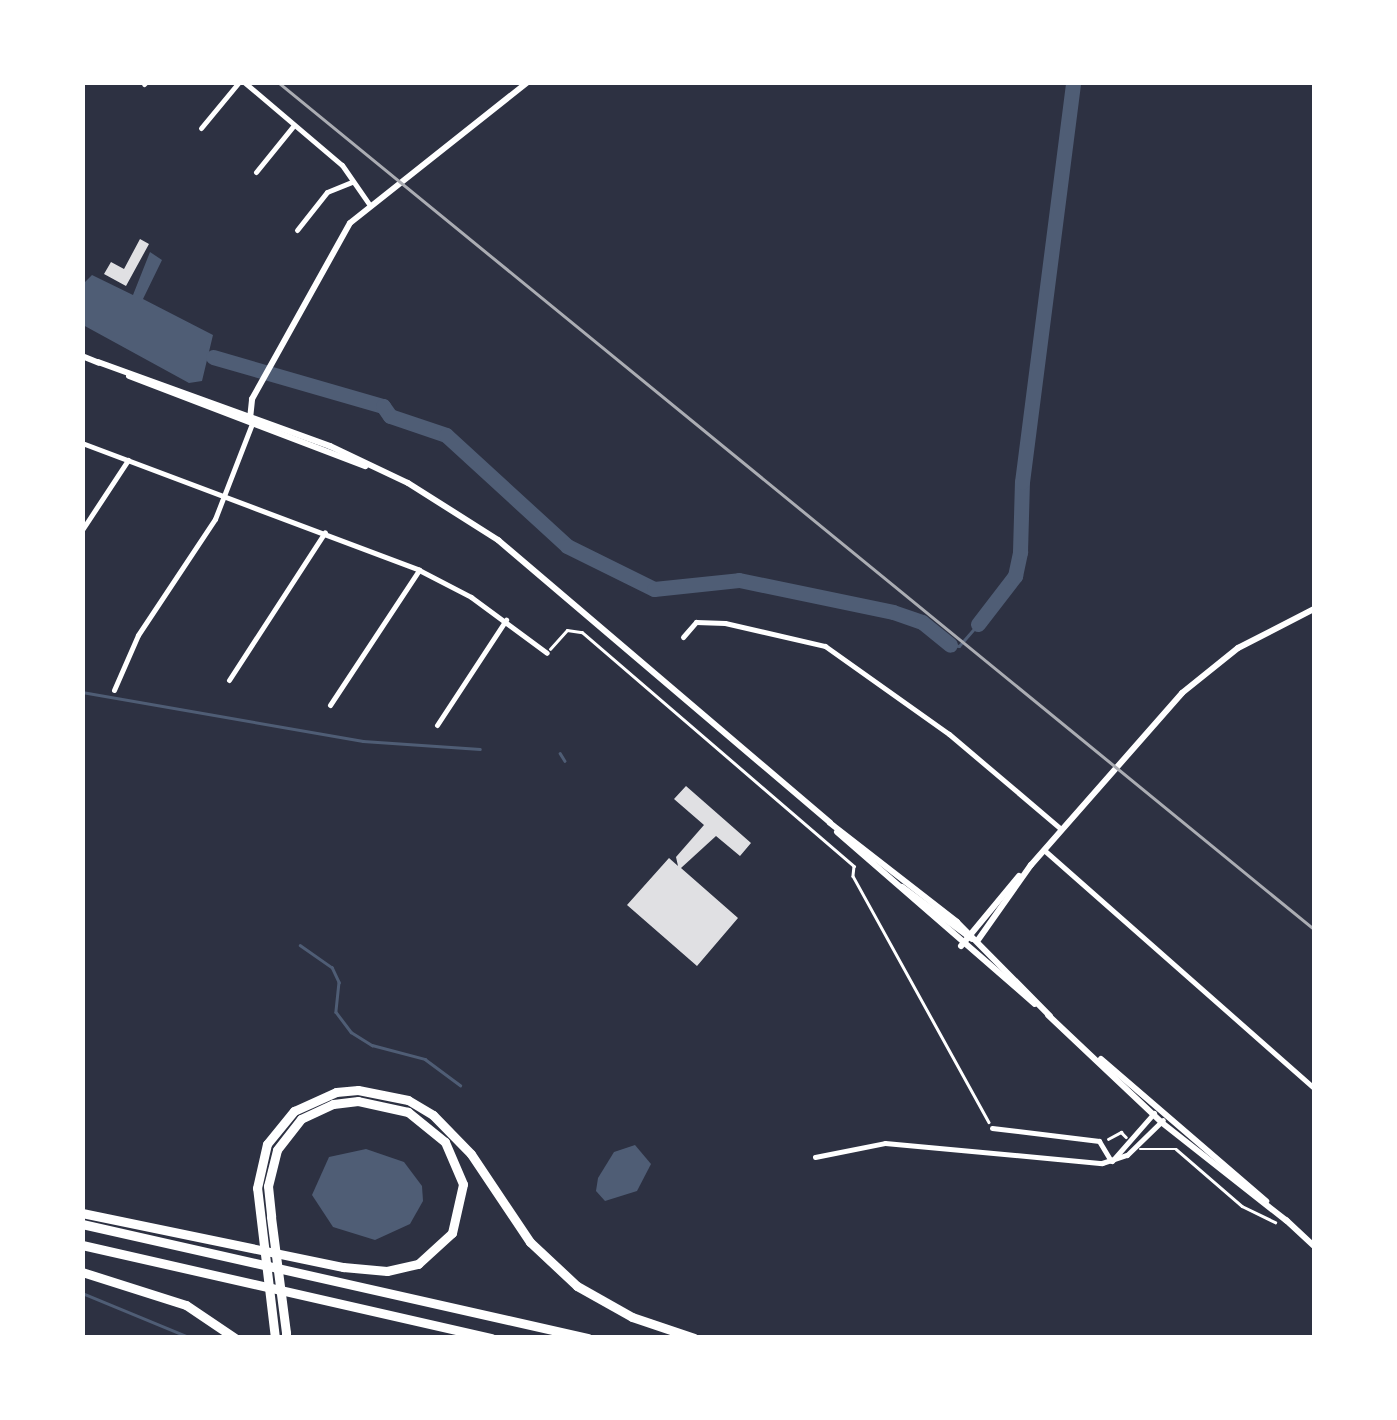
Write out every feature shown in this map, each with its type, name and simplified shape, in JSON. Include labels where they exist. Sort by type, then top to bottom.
[{"type":"highway","points":[[280,1336],[260,1165],[267,1144],[294,1111],[336,1092],[382,1092],[408,1100],[454,1134],[530,1242],[576,1286],[632,1318],[694,1338]]},
{"type":"highway","points":[[82,1213],[386,1271],[418,1264],[443,1246],[460,1217],[463,1184],[446,1142],[408,1112],[382,1104],[332,1104],[301,1119],[277,1150],[265,1217]]},
{"type":"highway","points":[[82,1224],[588,1338]]},
{"type":"highway","points":[[82,1245],[492,1338]]},
{"type":"highway","points":[[82,1272],[186,1304],[235,1338]]},
{"type":"main road","points":[[251,426],[249,414],[262,381],[340,236],[369,204],[528,82]]},
{"type":"main road","points":[[82,356],[249,414],[385,472],[534,568],[965,934]]},
{"type":"main road","points":[[98,362],[251,426],[385,472]]},
{"type":"main road","points":[[960,946],[965,934],[1212,666],[1314,608]]},
{"type":"main road","points":[[830,823],[960,946],[1160,1107],[1313,1244]]},
{"type":"main road","points":[[868,861],[978,940],[1050,1016]]},
{"type":"main road","points":[[978,940],[1031,865]]},
{"type":"main road","points":[[1086,1048],[1160,1122],[1287,1221]]},
{"type":"street","points":[[202,128],[242,82],[342,165],[369,204]]},
{"type":"street","points":[[256,172],[294,125]]},
{"type":"street","points":[[296,230],[332,188],[352,182]]},
{"type":"street","points":[[114,690],[138,635],[226,495],[251,426]]},
{"type":"street","points":[[82,443],[419,570],[506,620],[547,653]]},
{"type":"street","points":[[82,530],[128,460]]},
{"type":"street","points":[[229,680],[325,532]]},
{"type":"street","points":[[330,706],[419,570]]},
{"type":"street","points":[[437,725],[506,620]]},
{"type":"street","points":[[683,637],[696,622],[725,623],[824,646],[949,734],[1062,830]]},
{"type":"street","points":[[1044,850],[1314,1088]]},
{"type":"street","points":[[1111,1161],[1160,1107]]},
{"type":"street","points":[[815,1157],[885,1143],[1111,1161],[1127,1156],[1168,1114]]},
{"type":"street","points":[[992,1128],[1100,1141],[1111,1161]]},
{"type":"path","points":[[547,653],[567,630],[582,632],[854,866],[853,876],[992,1128]]},
{"type":"path","points":[[1168,1128],[1142,1151],[1176,1149],[1242,1206],[1273,1222],[1287,1221]]},
{"type":"water","points":[[150,252],[162,260],[143,299],[213,335],[202,381],[189,383],[83,325],[83,284],[92,275],[133,295]]},
{"type":"water","points":[[635,1145],[651,1164],[637,1191],[605,1201],[596,1191],[598,1178],[614,1152]]},
{"type":"water","points":[[366,1149],[404,1162],[422,1186],[423,1201],[410,1224],[375,1240],[333,1227],[312,1195],[329,1157]]},
{"type":"building","points":[[140,239],[149,244],[126,286],[104,274],[111,262],[124,269]]},
{"type":"building","points":[[686,786],[751,843],[740,856],[716,836],[681,868],[738,918],[697,966],[627,905],[669,858],[678,866],[676,857],[704,825],[674,799]]},
{"type":"waterway","points":[[978,624],[1015,576],[1020,552],[1022,482],[1073,82]]},
{"type":"waterway","points":[[213,357],[383,406],[390,416],[446,435],[567,546],[654,589],[739,580],[893,612],[922,622],[950,645]]},
{"type":"waterway","points":[[950,645],[959,646],[978,624]]},
{"type":"waterway","points":[[82,692],[363,741],[480,749]]},
{"type":"waterway","points":[[560,753],[565,761]]},
{"type":"waterway","points":[[300,945],[332,967],[339,982],[336,1012],[351,1032],[372,1045],[425,1059],[460,1085]]},
{"type":"waterway","points":[[82,1293],[191,1338]]},
{"type":"railway","points":[[278,82],[1314,929]]}]
